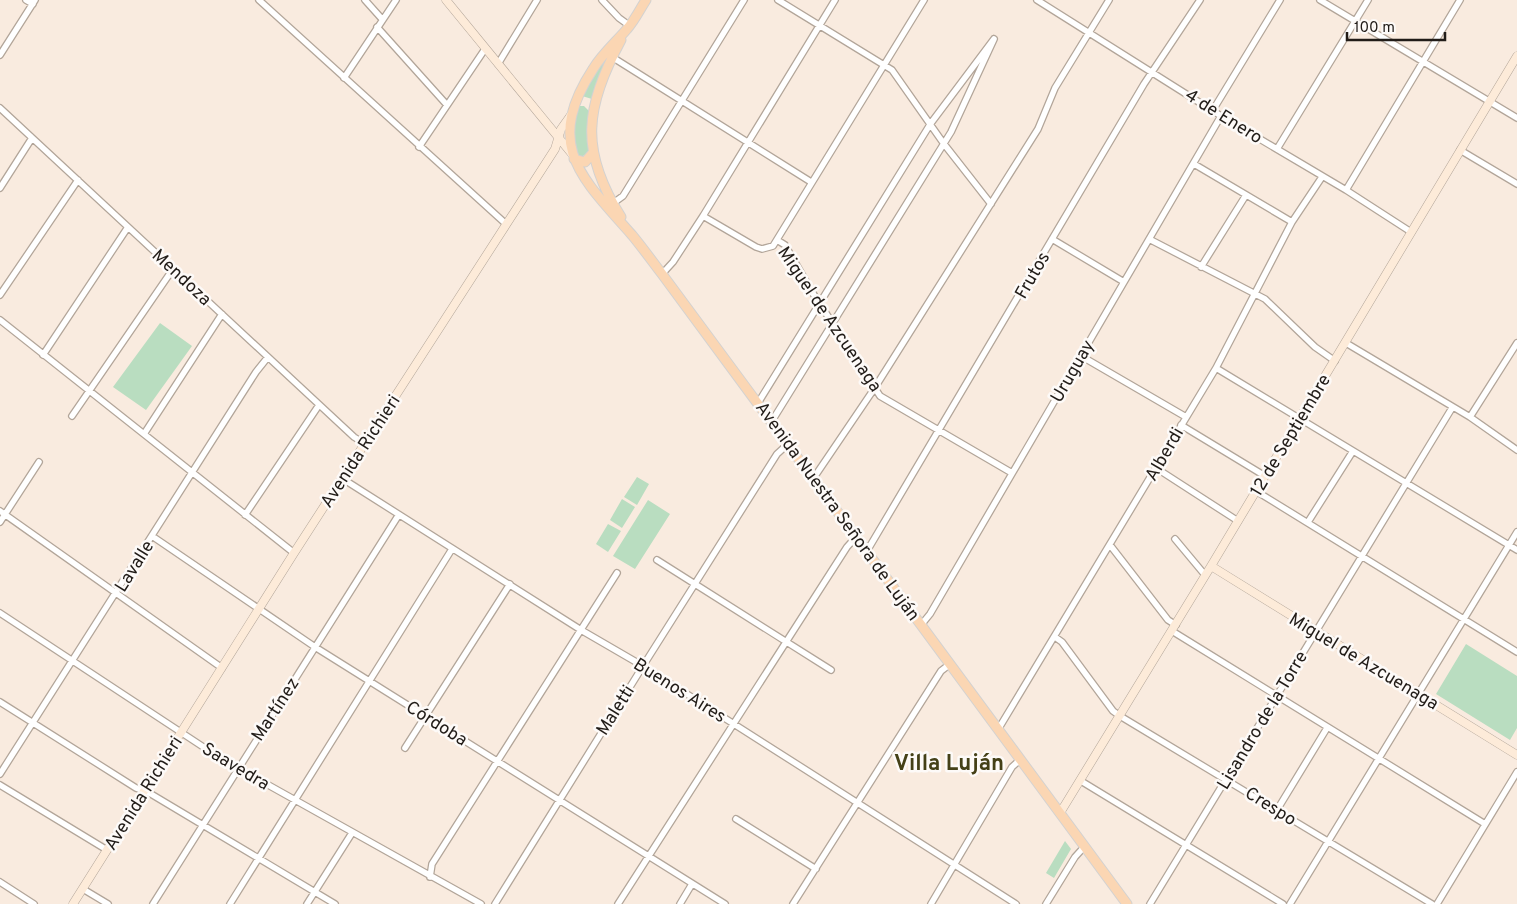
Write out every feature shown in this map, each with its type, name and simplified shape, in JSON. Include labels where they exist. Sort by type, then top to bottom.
[{"type":"main road","name":"Avenida Richieri","points":[[572,113],[592,70],[628,28],[646,0]]},
{"type":"main road","points":[[628,28],[599,85],[594,106],[592,154],[603,186],[632,236]]},
{"type":"main road","points":[[577,100],[586,100],[594,106]]},
{"type":"main road","name":"Avenida Nuestra Señora de Luján","points":[[572,113],[570,131],[573,156],[588,187],[632,236],[662,274],[1128,904]]},
{"type":"main road","points":[[573,156],[585,162],[592,154]]},
{"type":"street","points":[[0,55],[34,2],[26,0]]},
{"type":"street","points":[[365,0],[382,19]]},
{"type":"street","points":[[344,78],[396,0]]},
{"type":"street","points":[[498,64],[537,0]]},
{"type":"street","points":[[602,0],[628,28]]},
{"type":"street","points":[[612,204],[623,196],[744,0]]},
{"type":"street","points":[[778,0],[892,70],[944,144],[991,204]]},
{"type":"street","points":[[662,274],[674,262],[835,0]]},
{"type":"street","points":[[777,240],[924,0]]},
{"type":"street","name":"4 de Enero","points":[[1038,0],[1411,232]]},
{"type":"street","points":[[813,479],[874,389],[1038,129],[1055,88],[1109,0]]},
{"type":"street","name":"Frutos","points":[[867,551],[1153,71],[1200,0]]},
{"type":"street","points":[[1213,110],[1280,0]]},
{"type":"street","points":[[1320,0],[1517,118]]},
{"type":"street","points":[[1277,149],[1368,0]]},
{"type":"street","points":[[1346,190],[1460,0]]},
{"type":"street","points":[[263,1],[419,147],[506,224]]},
{"type":"street","points":[[448,1],[573,156]]},
{"type":"street","points":[[377,26],[447,105]]},
{"type":"street","points":[[758,403],[931,123],[994,39],[944,144],[772,421]]},
{"type":"street","points":[[419,147],[485,49]]},
{"type":"street","name":"12 de Septiembre","points":[[1060,813],[1081,782],[1174,628],[1517,56]]},
{"type":"street","points":[[612,57],[811,182]]},
{"type":"street","name":"Mendoza","points":[[0,108],[268,358],[364,444]]},
{"type":"street","name":"Avenida Richieri","points":[[73,904],[294,553],[555,149],[558,136],[572,113]]},
{"type":"street","name":"Uruguay","points":[[921,625],[930,614],[1222,116]]},
{"type":"street","points":[[0,188],[32,138]]},
{"type":"street","points":[[1460,150],[1517,184]]},
{"type":"street","points":[[1194,164],[1292,222]]},
{"type":"street","name":"Alberdi","points":[[999,728],[1216,368],[1292,222],[1322,177]]},
{"type":"street","points":[[0,295],[78,180]]},
{"type":"street","points":[[1201,267],[1246,195]]},
{"type":"street","name":"Miguel de Azcuenaga","points":[[703,216],[756,247],[762,249],[773,246],[777,240],[785,245],[819,303],[880,396],[1012,473]]},
{"type":"street","points":[[43,355],[128,227]]},
{"type":"street","points":[[1052,239],[1124,282]]},
{"type":"street","points":[[1149,239],[1270,303],[1314,347],[1335,361]]},
{"type":"street","points":[[72,416],[91,392],[173,270]]},
{"type":"street","points":[[144,434],[222,314]]},
{"type":"street","points":[[0,320],[294,553]]},
{"type":"street","points":[[1346,343],[1470,417],[1517,450]]},
{"type":"street","points":[[1470,417],[1517,343]]},
{"type":"street","points":[[1081,356],[1186,417]]},
{"type":"street","name":"Lavalle","points":[[0,774],[256,372],[268,358]]},
{"type":"street","points":[[1216,368],[1517,550]]},
{"type":"street","points":[[245,515],[319,405]]},
{"type":"street","name":"Lisandro de la Torre","points":[[1150,904],[1452,408]]},
{"type":"street","points":[[1182,425],[1265,476]]},
{"type":"street","name":"Maletti","points":[[495,904],[777,454],[788,444]]},
{"type":"street","points":[[1308,522],[1353,451]]},
{"type":"street","points":[[0,522],[2,513],[40,462]]},
{"type":"street","points":[[1156,468],[1238,521]]},
{"type":"street","name":"Buenos Aires","points":[[343,479],[398,516],[735,724],[1016,904]]},
{"type":"street","points":[[1256,491],[1517,652]]},
{"type":"street","points":[[2,513],[222,668]]},
{"type":"street","name":"Martínez","points":[[153,904],[398,516]]},
{"type":"street","points":[[1290,904],[1517,532]]},
{"type":"street","name":"Córdoba","points":[[152,536],[258,611],[725,904]]},
{"type":"street","points":[[618,904],[847,547],[856,537]]},
{"type":"street","points":[[1175,539],[1205,576]]},
{"type":"street","points":[[1110,545],[1174,628],[1276,696],[1485,824]]},
{"type":"street","points":[[230,904],[452,549]]},
{"type":"street","points":[[657,560],[831,670]]},
{"type":"street","name":"Miguel de Azcuenaga","points":[[1211,566],[1517,755]]},
{"type":"street","points":[[430,877],[432,864],[617,573]]},
{"type":"street","points":[[405,748],[510,584]]},
{"type":"street","name":"Saavedra","points":[[0,613],[181,733],[294,800],[481,904]]},
{"type":"street","name":"Crespo","points":[[1055,637],[1062,642],[1113,711],[1120,716],[1432,904]]},
{"type":"street","points":[[793,904],[941,671],[950,664]]},
{"type":"street","points":[[0,702],[143,791],[204,825],[335,904]]},
{"type":"street","points":[[1278,810],[1327,728]]},
{"type":"street","points":[[931,904],[1012,767],[1021,759]]},
{"type":"street","points":[[1437,904],[1517,772]]},
{"type":"street","points":[[1081,782],[1283,904]]},
{"type":"street","points":[[0,785],[107,850]]},
{"type":"street","points":[[736,819],[816,869]]},
{"type":"street","points":[[307,904],[352,833]]},
{"type":"street","points":[[1046,904],[1075,857],[1085,846]]},
{"type":"street","points":[[0,882],[34,904]]},
{"type":"street","points":[[680,904],[692,884]]},
{"type":"street","points":[[83,889],[108,904]]},
{"type":"green space","points":[[607,54],[610,54],[592,99],[582,96]]},
{"type":"green space","points":[[580,106],[584,106],[590,112],[589,153],[581,157],[577,156],[573,130],[574,117]]},
{"type":"green space","points":[[160,323],[192,346],[146,410],[113,387]]},
{"type":"green space","points":[[637,477],[649,484],[637,505],[624,497]]},
{"type":"green space","points":[[622,499],[635,507],[622,528],[610,520]]},
{"type":"green space","points":[[648,500],[670,514],[635,569],[613,556]]},
{"type":"green space","points":[[608,524],[621,531],[608,552],[596,544]]},
{"type":"green space","points":[[1466,644],[1517,676],[1517,728],[1510,740],[1436,694]]},
{"type":"green space","points":[[1065,841],[1071,849],[1054,878],[1046,873]]},
{"type":"district","name":"Villa Luján","points":[[949,762]]}]
